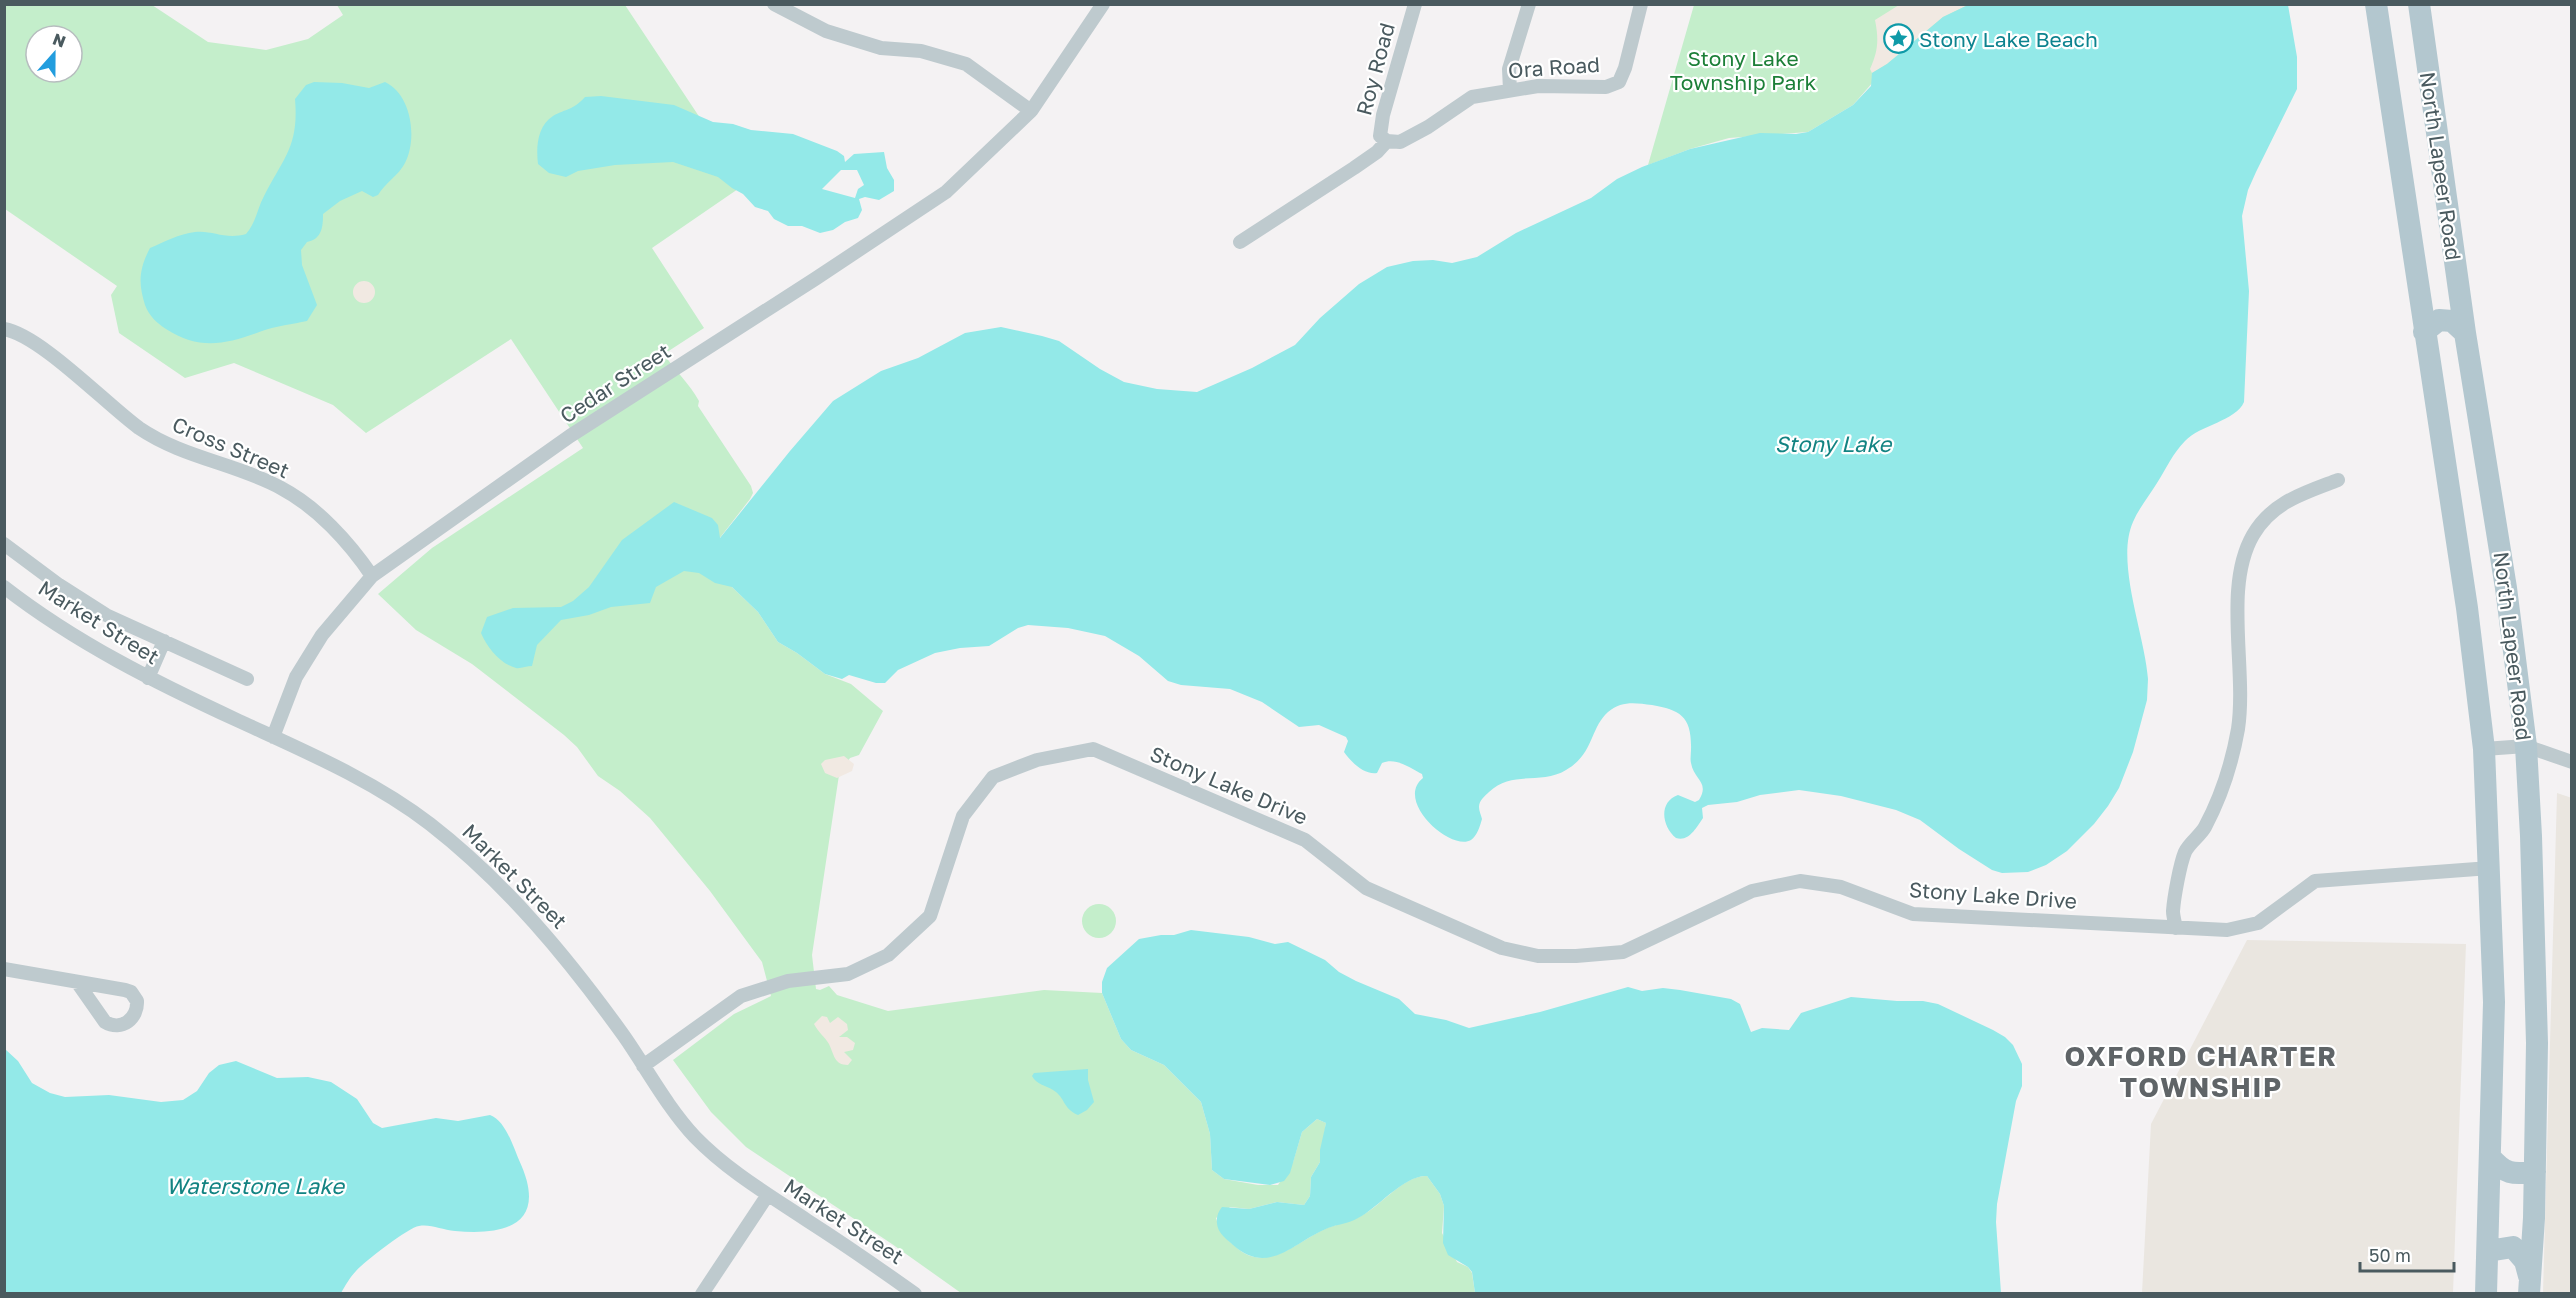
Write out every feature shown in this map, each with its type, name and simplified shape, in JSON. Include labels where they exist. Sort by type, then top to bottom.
[{"type":"main road","name":"North Lapeer Road","points":[[2376,4],[2467,608],[2484,749],[2494,1002],[2486,1293]]},
{"type":"main road","name":"North Lapeer Road","points":[[2419,4],[2465,333],[2506,588],[2526,746],[2537,1043],[2530,1287]]},
{"type":"main road","points":[[2424,332],[2439,320],[2452,321],[2465,333]]},
{"type":"main road","points":[[2490,1157],[2500,1168],[2512,1174],[2535,1172]]},
{"type":"main road","points":[[2488,1251],[2513,1247],[2525,1261],[2530,1287]]},
{"type":"street","points":[[774,4],[837,34],[881,48],[921,51],[966,64],[1031,111]]},
{"type":"street","name":"Cedar Street","points":[[273,737],[297,677],[322,635],[372,576],[570,436],[946,192],[1031,111],[1103,4]]},
{"type":"street","name":"Roy Road","points":[[1387,141],[1380,136],[1383,115],[1415,4]]},
{"type":"street","points":[[1510,90],[1509,69],[1529,4]]},
{"type":"street","name":"Ora Road","points":[[1240,242],[1354,168],[1377,152],[1387,141],[1400,142],[1428,127],[1472,97],[1538,86],[1606,87],[1619,82],[1625,68],[1641,4]]},
{"type":"street","name":"Cross Street","points":[[4,329],[31,340],[139,427],[162,441],[182,452],[281,488],[304,503],[358,556],[372,576]]},
{"type":"street","points":[[2176,928],[2173,911],[2185,852],[2204,830],[2223,787],[2238,728],[2241,676],[2237,596],[2240,570],[2252,536],[2270,512],[2291,497],[2338,480]]},
{"type":"street","points":[[4,544],[59,585],[106,615],[247,679]]},
{"type":"street","name":"Market Street","points":[[4,587],[74,636],[148,678],[382,792],[428,823],[465,853],[542,929],[694,1136],[720,1160],[767,1196],[915,1293]]},
{"type":"street","points":[[148,678],[164,641]]},
{"type":"street","points":[[2484,749],[2526,746],[2571,762]]},
{"type":"street","name":"Stony Lake Drive","points":[[643,1066],[741,996],[788,981],[848,974],[888,956],[930,916],[963,816],[993,777],[1037,760],[1093,749],[1305,840],[1366,888],[1502,948],[1538,956],[1623,952],[1752,891],[1800,881],[1841,887],[1913,914],[2227,930],[2258,923],[2315,881],[2490,868]]},
{"type":"street","points":[[4,969],[77,982]]},
{"type":"street","points":[[702,1293],[767,1196]]},
{"type":"shaded area","points":[[2557,793],[2572,798],[2571,1294],[2543,1293]]},
{"type":"shaded area","points":[[2247,940],[2466,944],[2453,1293],[2142,1293],[2151,1124]]},
{"type":"green space","points":[[4,5],[152,5],[208,42],[266,50],[308,39],[343,15],[337,5],[625,5],[714,139],[738,189],[652,248],[704,328],[664,354],[699,401],[698,406],[751,486],[753,493],[719,539],[732,587],[758,612],[778,642],[825,674],[851,684],[883,711],[859,755],[850,758],[839,775],[812,955],[816,989],[820,990],[829,986],[837,995],[888,1011],[1044,990],[1102,993],[1121,1039],[1131,1050],[1164,1065],[1201,1102],[1210,1134],[1212,1170],[1224,1179],[1258,1185],[1278,1185],[1293,1162],[1302,1132],[1317,1119],[1326,1123],[1320,1162],[1311,1177],[1310,1196],[1304,1205],[1277,1202],[1249,1209],[1230,1207],[1216,1218],[1223,1234],[1236,1247],[1247,1255],[1259,1258],[1282,1253],[1327,1228],[1361,1216],[1411,1180],[1427,1176],[1440,1194],[1444,1206],[1442,1233],[1457,1262],[1468,1267],[1472,1273],[1475,1293],[961,1293],[746,1147],[711,1112],[673,1060],[734,1014],[771,996],[762,962],[710,891],[650,818],[620,791],[598,776],[577,747],[472,664],[416,630],[378,594],[432,548],[583,448],[511,339],[366,433],[333,405],[234,363],[185,378],[119,333],[111,295],[117,286],[5,209]]},
{"type":"green space","name":"Stony Lake Township Park","points":[[1694,5],[1968,5],[1901,50],[1853,105],[1808,132],[1729,138],[1690,149],[1648,165]]},
{"type":"green space","points":[[1099,904],[1111,909],[1116,921],[1111,933],[1099,938],[1087,933],[1082,921],[1087,909]]},
{"type":"sand","name":"Stony Lake Beach","points":[[1899,5],[1968,5],[1943,17],[1887,64],[1872,73],[1870,69],[1877,45],[1875,20]]},
{"type":"sand","points":[[364,281],[372,284],[375,292],[372,300],[364,303],[356,300],[353,292],[356,284]]},
{"type":"sand","points":[[844,756],[854,764],[852,771],[837,778],[825,773],[821,764],[825,760]]},
{"type":"sand","points":[[822,1016],[827,1017],[830,1023],[838,1017],[847,1024],[848,1030],[839,1037],[847,1037],[855,1043],[853,1050],[844,1052],[852,1060],[848,1065],[837,1061],[829,1044],[817,1030],[814,1024]]},
{"type":"water","name":"Stony Lake","points":[[1968,5],[2288,5],[2297,57],[2297,89],[2248,190],[2242,216],[2249,291],[2244,402],[2234,414],[2199,431],[2185,441],[2173,456],[2133,522],[2128,538],[2127,557],[2129,578],[2146,661],[2147,700],[2133,752],[2119,788],[2108,806],[2067,851],[2046,865],[2028,872],[2002,873],[1992,870],[1920,820],[1896,810],[1841,796],[1799,790],[1708,805],[1702,808],[1703,818],[1692,833],[1685,838],[1676,838],[1665,821],[1667,803],[1678,795],[1695,802],[1699,800],[1703,789],[1691,763],[1691,739],[1687,723],[1677,713],[1652,705],[1635,703],[1613,708],[1602,718],[1582,756],[1566,770],[1547,777],[1517,779],[1498,785],[1480,802],[1482,819],[1475,836],[1471,840],[1462,842],[1439,832],[1420,811],[1415,799],[1416,788],[1423,778],[1422,774],[1413,769],[1392,761],[1382,763],[1377,773],[1367,772],[1354,764],[1344,752],[1348,741],[1346,737],[1319,725],[1299,727],[1262,702],[1230,689],[1181,685],[1168,681],[1139,656],[1105,636],[1068,628],[1028,625],[1018,628],[989,646],[935,653],[898,670],[885,683],[876,683],[849,675],[842,679],[825,674],[778,642],[758,612],[732,587],[715,583],[699,573],[684,571],[656,587],[650,603],[611,607],[589,615],[561,620],[537,645],[532,666],[518,668],[505,663],[490,649],[481,633],[487,617],[513,608],[561,607],[573,601],[589,587],[622,540],[674,502],[712,518],[718,525],[720,538],[833,401],[881,371],[918,358],[965,333],[1001,327],[1042,336],[1059,341],[1100,369],[1124,382],[1157,389],[1197,392],[1252,368],[1295,345],[1320,318],[1359,284],[1387,267],[1413,261],[1433,260],[1452,263],[1477,257],[1516,233],[1591,198],[1617,179],[1690,149],[1760,133],[1808,132],[1853,105],[1871,86],[1872,73],[1887,64],[1943,17]]},
{"type":"water","points":[[314,82],[342,83],[369,88],[385,82],[394,88],[401,96],[410,118],[411,141],[405,163],[378,195],[373,197],[362,191],[340,201],[323,214],[319,235],[307,242],[301,250],[302,265],[317,305],[307,321],[225,342],[202,343],[178,336],[156,322],[145,305],[141,290],[141,276],[150,248],[177,236],[195,232],[232,236],[246,234],[284,161],[292,140],[296,115],[295,99],[306,85]]},
{"type":"water","points":[[601,96],[674,105],[713,122],[733,124],[751,130],[793,134],[837,151],[844,156],[845,162],[854,154],[884,152],[887,168],[894,180],[894,191],[879,200],[865,197],[859,199],[862,210],[858,218],[845,222],[833,230],[820,233],[802,226],[788,226],[774,219],[768,211],[755,207],[743,194],[718,177],[673,162],[615,165],[578,171],[566,177],[549,173],[538,164],[537,151],[541,131],[553,116],[573,107],[585,97]],"holes":[[[841,170],[857,170],[864,185],[858,189],[855,198],[822,189]]]},
{"type":"water","points":[[1191,930],[1249,937],[1275,944],[1288,942],[1325,960],[1339,972],[1356,981],[1399,999],[1415,1014],[1446,1020],[1469,1028],[1540,1012],[1628,987],[1642,991],[1663,988],[1731,999],[1740,1004],[1751,1032],[1762,1028],[1789,1030],[1801,1013],[1851,997],[1938,1004],[2005,1037],[2013,1045],[2022,1064],[2022,1086],[2016,1101],[1997,1204],[1996,1222],[2001,1293],[1475,1293],[1472,1272],[1448,1255],[1443,1243],[1444,1206],[1440,1194],[1427,1176],[1418,1177],[1400,1186],[1358,1218],[1328,1228],[1282,1253],[1258,1258],[1246,1254],[1224,1237],[1218,1229],[1217,1216],[1220,1210],[1222,1207],[1249,1209],[1277,1202],[1304,1205],[1310,1196],[1311,1177],[1320,1162],[1320,1150],[1326,1123],[1317,1119],[1302,1132],[1290,1173],[1284,1181],[1270,1185],[1224,1179],[1212,1170],[1210,1134],[1201,1102],[1164,1065],[1131,1050],[1121,1039],[1102,993],[1102,982],[1107,968],[1139,939],[1174,935]]},
{"type":"water","name":"Waterstone Lake","points":[[5,1049],[18,1061],[32,1083],[50,1093],[65,1097],[109,1095],[161,1102],[183,1100],[197,1091],[209,1073],[219,1065],[236,1061],[277,1078],[308,1077],[331,1082],[357,1099],[373,1123],[382,1128],[436,1118],[458,1121],[490,1115],[504,1128],[527,1181],[529,1198],[526,1211],[518,1221],[492,1231],[455,1231],[432,1226],[414,1228],[361,1267],[341,1293],[5,1293]]},
{"type":"water","points":[[1088,1069],[1088,1080],[1094,1102],[1078,1115],[1069,1109],[1057,1093],[1039,1083],[1032,1076],[1034,1073]]},
{"type":"place","name":"Stony Lake Beach","points":[[1898,39]]},
{"type":"district","name":"OXFORD CHARTER TOWNSHIP","points":[[2201,1072]]}]
